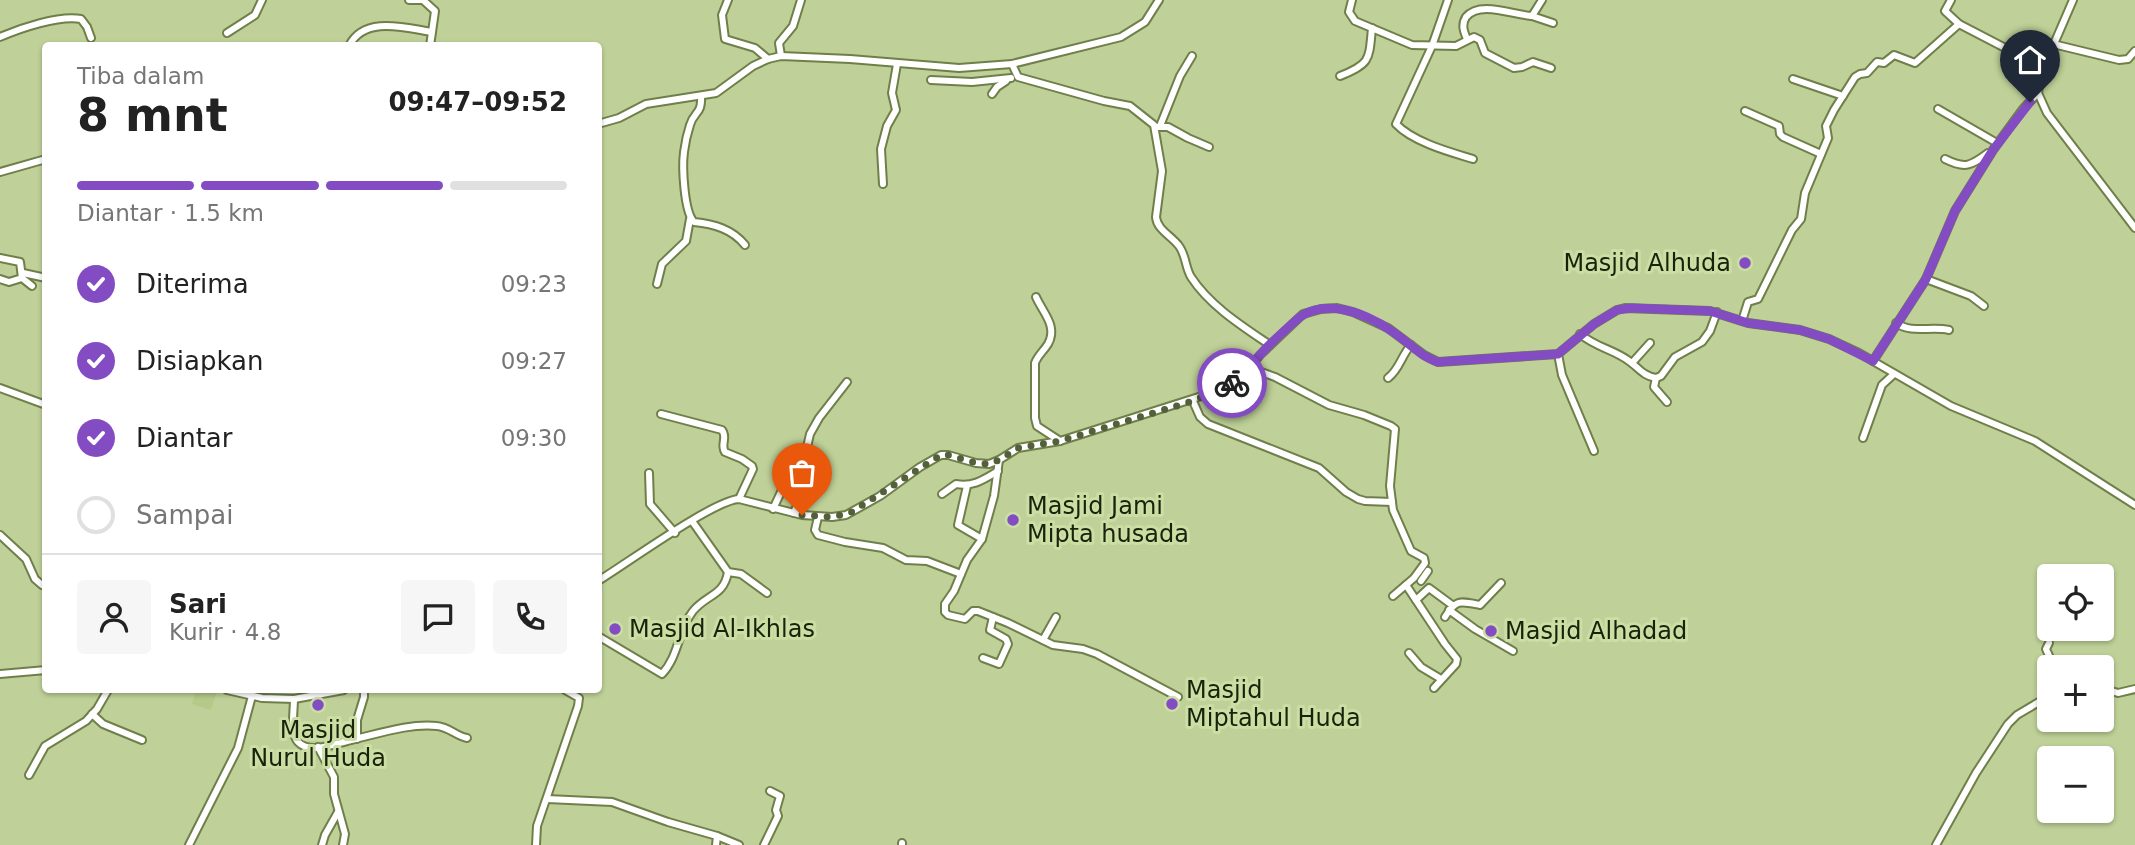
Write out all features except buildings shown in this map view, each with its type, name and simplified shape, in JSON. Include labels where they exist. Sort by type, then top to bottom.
[{"type":"street","points":[[227,33],[255,15],[262,0]]},
{"type":"street","points":[[409,0],[422,0],[435,11],[431,42]]},
{"type":"street","points":[[728,0],[722,15],[725,39],[755,48],[768,59]]},
{"type":"street","points":[[781,56],[779,43],[793,26],[801,0]]},
{"type":"street","points":[[602,123],[619,118],[646,104],[719,92],[749,68],[781,56],[970,68],[1012,64],[1129,34],[1145,22],[1159,0]]},
{"type":"street","points":[[1352,0],[1349,9],[1351,18],[1412,45],[1456,46],[1471,37],[1479,38],[1485,53],[1514,68],[1533,62],[1551,68]]},
{"type":"street","points":[[1448,0],[1432,46],[1396,124],[1402,130],[1437,148],[1472,159]]},
{"type":"street","points":[[1532,16],[1542,0]]},
{"type":"street","points":[[1951,0],[1945,11],[1959,24],[2011,51],[2046,61]]},
{"type":"street","points":[[2073,0],[2041,74],[2038,93],[2047,113],[2135,228]]},
{"type":"street","points":[[1467,39],[1464,21],[1469,13],[1478,8],[1490,7],[1553,23]]},
{"type":"street","points":[[0,37],[70,17],[81,19],[91,38]]},
{"type":"street","points":[[1742,321],[1748,302],[1758,299],[1792,230],[1801,219],[1805,193],[1829,137],[1826,126],[1856,75],[1867,73],[1877,62],[1886,62],[1894,55],[1916,63],[1959,24]]},
{"type":"street","points":[[352,42],[358,33],[372,27],[432,32]]},
{"type":"street","points":[[1340,76],[1364,64],[1372,28]]},
{"type":"street","points":[[2053,44],[2119,60],[2128,59],[2135,51]]},
{"type":"street","points":[[1192,56],[1180,76],[1158,127],[1163,171],[1157,223],[1180,248],[1189,274],[1211,300],[1235,321],[1270,345]]},
{"type":"street","points":[[883,184],[881,149],[887,126],[896,110],[891,93],[897,64]]},
{"type":"street","points":[[1012,64],[1014,77]]},
{"type":"street","points":[[992,94],[997,87],[1014,77]]},
{"type":"street","points":[[930,80],[976,82],[1014,77],[1104,102],[1130,106],[1158,127],[1168,127],[1209,146]]},
{"type":"street","points":[[1793,79],[1843,96]]},
{"type":"street","points":[[1873,361],[1926,279],[1955,211],[1997,143],[2038,93]]},
{"type":"street","points":[[657,284],[662,264],[686,241],[690,219],[684,153],[691,122],[702,108],[702,96]]},
{"type":"street","points":[[1938,109],[1997,143]]},
{"type":"street","points":[[1745,111],[1779,126],[1783,138],[1821,154]]},
{"type":"street","points":[[1945,159],[1961,166],[1970,165],[1993,150]]},
{"type":"street","points":[[0,172],[42,160]]},
{"type":"street","points":[[690,219],[731,232],[745,245]]},
{"type":"street","points":[[0,258],[20,262],[22,276],[33,286]]},
{"type":"street","points":[[0,279],[9,282],[22,276],[42,278]]},
{"type":"street","points":[[1926,279],[1971,296],[1984,306]]},
{"type":"street","points":[[1035,297],[1050,321],[1051,331],[1048,344],[1035,363],[1035,418],[1037,426],[1060,441]]},
{"type":"street","points":[[602,579],[730,500],[740,499],[773,509],[818,517],[840,516],[850,513],[941,455],[983,464],[999,460],[1018,448],[1050,444],[1193,401],[1238,380],[1303,314],[1337,308],[1353,312],[1388,328],[1431,360],[1444,363],[1558,354],[1580,334],[1625,308],[1717,312],[1742,321],[1818,335],[1873,361],[1951,406],[2041,444],[2135,505]]},
{"type":"street","points":[[1580,334],[1592,344],[1615,352],[1644,375],[1656,378],[1661,376],[1675,357],[1702,342],[1710,331],[1717,312]]},
{"type":"street","points":[[1896,323],[1909,330],[1929,327],[1949,330]]},
{"type":"street","points":[[1632,363],[1650,343]]},
{"type":"street","points":[[1388,379],[1399,369],[1401,357],[1411,345]]},
{"type":"street","points":[[1558,354],[1562,375],[1594,451]]},
{"type":"street","points":[[1250,368],[1275,377],[1329,405],[1364,415],[1394,428],[1396,433],[1391,468],[1392,502],[1396,521],[1411,551],[1425,560],[1427,571],[1421,582]]},
{"type":"street","points":[[1863,439],[1882,385],[1894,374]]},
{"type":"street","points":[[1656,378],[1655,389],[1667,402]]},
{"type":"street","points":[[794,513],[810,471],[805,460],[813,427],[847,382]]},
{"type":"street","points":[[0,388],[42,404]]},
{"type":"street","points":[[1193,401],[1200,417],[1208,424],[1320,468],[1346,492],[1358,499],[1392,502]]},
{"type":"street","points":[[662,414],[722,430],[725,436],[725,452],[752,466],[740,499]]},
{"type":"street","points":[[773,509],[796,460],[805,460]]},
{"type":"street","points":[[999,460],[982,539],[967,560],[945,604],[945,612],[965,619],[975,611],[1059,647],[1083,649],[1097,654],[1178,697]]},
{"type":"street","points":[[942,494],[956,484],[967,486],[998,471]]},
{"type":"street","points":[[649,473],[650,503],[675,533]]},
{"type":"street","points":[[967,486],[958,525],[982,539]]},
{"type":"street","points":[[818,517],[815,530],[818,535],[883,548],[906,559],[928,561],[961,574]]},
{"type":"street","points":[[602,638],[662,674],[674,657],[693,611],[706,599],[720,592],[727,581],[728,572],[692,522]]},
{"type":"street","points":[[0,535],[26,559],[35,579],[42,585]]},
{"type":"street","points":[[1393,596],[1427,571]]},
{"type":"street","points":[[728,572],[741,574],[767,593]]},
{"type":"street","points":[[1449,611],[1457,602],[1480,604],[1501,583]]},
{"type":"street","points":[[1406,585],[1457,659],[1456,664],[1434,688]]},
{"type":"street","points":[[1416,600],[1429,588],[1449,611],[1513,651]]},
{"type":"street","points":[[983,658],[999,664],[1008,644],[1006,639],[990,630],[993,617]]},
{"type":"street","points":[[1042,640],[1056,617]]},
{"type":"street","points":[[2049,643],[2046,649],[2049,655]]},
{"type":"street","points":[[1409,653],[1421,667],[1441,680]]},
{"type":"street","points":[[0,674],[42,670]]},
{"type":"street","points":[[2114,692],[2135,689]]},
{"type":"street","points":[[29,775],[45,747],[81,725],[92,715],[106,693]]},
{"type":"street","points":[[240,693],[294,699],[327,693]]},
{"type":"street","points":[[357,739],[357,720],[364,693]]},
{"type":"street","points":[[536,845],[537,826],[579,702],[579,698],[572,693]]},
{"type":"street","points":[[189,845],[238,748],[252,696]]},
{"type":"street","points":[[294,699],[294,732],[297,741],[303,746],[318,747],[395,730],[430,726],[445,727],[460,737],[467,738]]},
{"type":"street","points":[[1936,845],[1976,773],[2008,724],[2037,703]]},
{"type":"street","points":[[92,715],[103,724],[142,740]]},
{"type":"street","points":[[318,747],[334,777],[334,794],[345,834],[343,845]]},
{"type":"street","points":[[764,845],[778,816],[776,810],[780,796],[770,791]]},
{"type":"street","points":[[547,799],[612,802],[739,845]]},
{"type":"street","points":[[322,845],[338,813]]},
{"type":"street","points":[[716,836],[716,845]]},
{"type":"shaded area","points":[[195,693],[216,693],[211,710],[192,704]]},
{"type":"way so far","points":[[802,515],[832,517],[850,513],[941,455],[989,464],[1018,448],[1050,444],[1193,401],[1232,383]]},
{"type":"place","name":"Masjid Alhuda","points":[[1745,263]]},
{"type":"place","name":"Masjid Jami Mipta husada","points":[[1013,520]]},
{"type":"place","name":"Masjid Al-Ikhlas","points":[[615,629]]},
{"type":"place","name":"Masjid Alhadad","points":[[1491,631]]},
{"type":"place","name":"Masjid Miptahul Huda","points":[[1172,704]]},
{"type":"place","name":"Masjid Nurul Huda","points":[[318,705]]},
{"type":"route","points":[[1232,383],[1243,377],[1260,355],[1300,316],[1310,311],[1329,308],[1353,312],[1388,328],[1431,360],[1444,363],[1558,354],[1594,324],[1625,308],[1710,311],[1769,328],[1800,330],[1829,339],[1873,361],[1926,279],[1955,211],[1993,150],[2030,102]]}]
